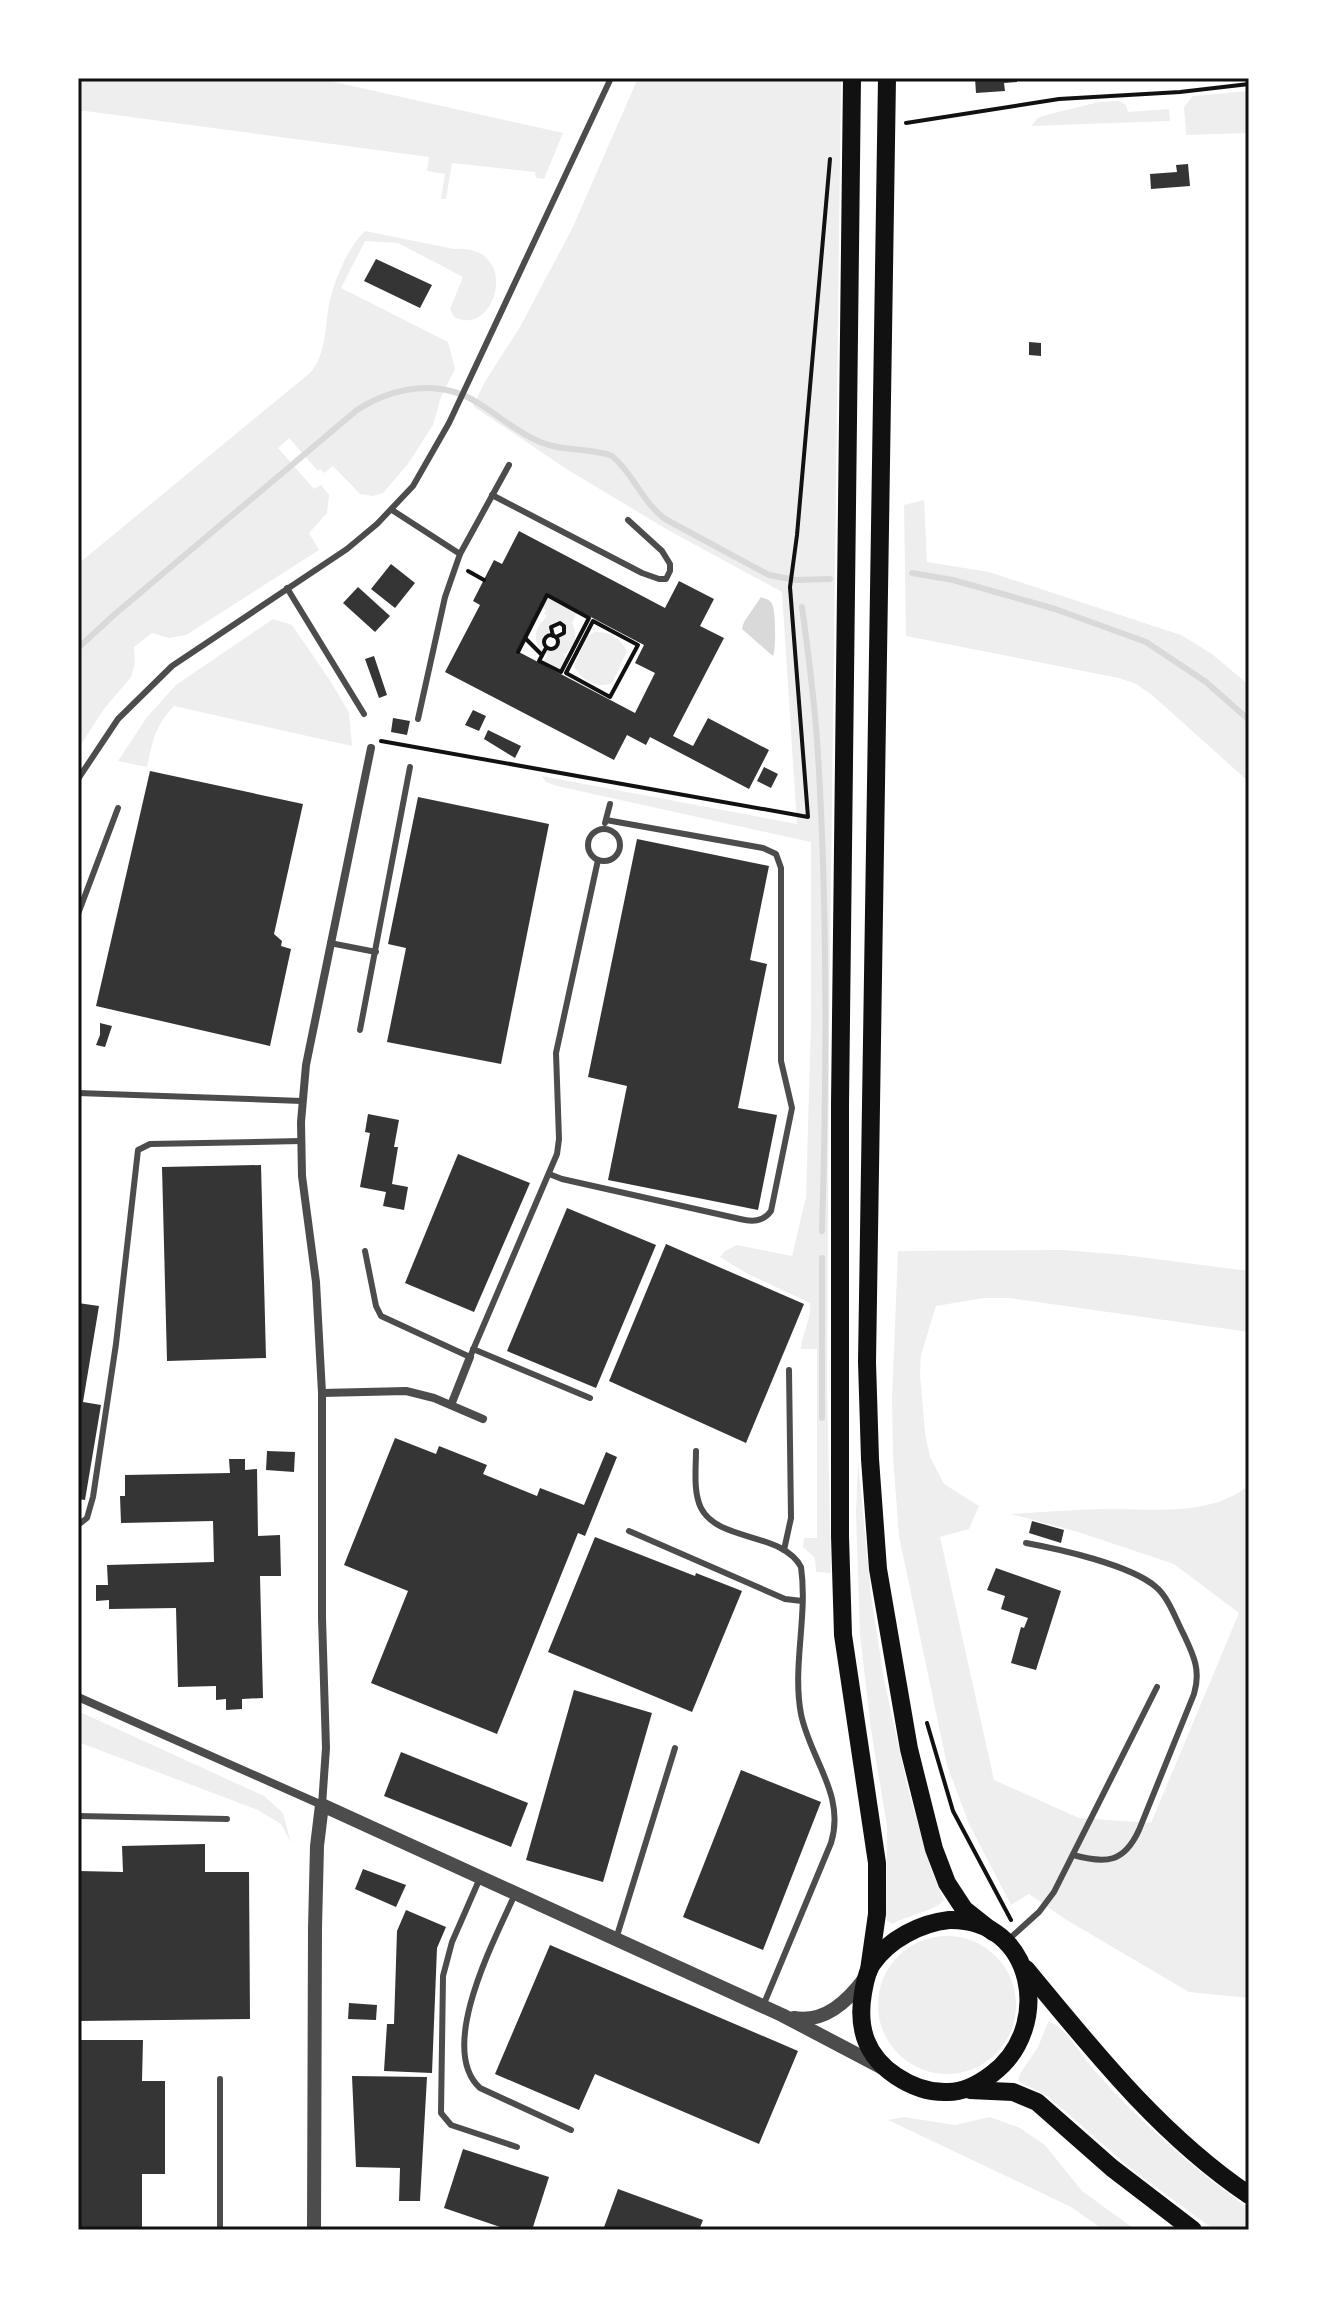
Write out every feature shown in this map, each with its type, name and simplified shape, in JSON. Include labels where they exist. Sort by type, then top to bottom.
[{"type":"main road","points":[[852,78],[840,1105],[840,1521],[843,1635],[877,1863],[877,1914],[861,2011],[862,2030],[870,2052],[889,2071],[911,2085],[926,2090],[1013,2092],[1037,2102],[1112,2168],[1193,2230]]},
{"type":"main road","points":[[887,78],[895,123],[867,1346],[874,1529],[898,1694],[934,1849],[957,1901],[1005,1935],[1021,1964],[1028,1997],[1022,2040],[1001,2067],[979,2083],[959,2091]]},
{"type":"main road","points":[[868,1973],[884,1951],[922,1926],[957,1920],[1005,1935]]},
{"type":"main road","points":[[1021,1964],[1092,2050],[1151,2113],[1249,2195]]},
{"type":"street","points":[[314,2230],[316,1887],[326,1748],[322,1618],[322,1393],[316,1282],[303,1186],[302,1101],[330,943],[371,748]]},
{"type":"street","points":[[451,1405],[472,1353]]},
{"type":"street","points":[[322,1393],[399,1390],[423,1394],[483,1419]]},
{"type":"street","points":[[78,1697],[763,2006],[889,2071]]},
{"type":"street","points":[[782,2015],[803,2019],[825,2015],[846,2000],[868,1973]]},
{"type":"lane","points":[[78,779],[118,719],[172,666],[347,549],[392,510],[419,478],[473,373],[611,78]]},
{"type":"lane","points":[[418,719],[445,597],[460,554],[509,465]]},
{"type":"lane","points":[[492,495],[645,575],[667,578],[670,568],[666,556],[628,520]]},
{"type":"lane","points":[[392,510],[460,554]]},
{"type":"lane","points":[[287,588],[364,714]]},
{"type":"lane","points":[[360,1030],[410,767]]},
{"type":"lane","points":[[604,829],[610,804]]},
{"type":"lane","points":[[78,914],[118,808]]},
{"type":"lane","points":[[549,1174],[577,1183],[756,1221],[767,1217],[771,1211],[788,1132],[791,1100],[781,1061],[781,868],[776,854],[763,848],[606,820]]},
{"type":"lane","points":[[604,829],[618,836],[619,851],[608,861],[598,860],[589,853],[588,842],[594,832],[604,829]]},
{"type":"lane","points":[[472,1353],[549,1174],[559,1139],[555,1064],[558,1041],[598,860]]},
{"type":"lane","points":[[330,943],[376,952]]},
{"type":"lane","points":[[78,1093],[302,1101]]},
{"type":"lane","points":[[78,1525],[87,1518],[93,1497],[116,1344],[138,1150],[150,1144],[301,1141]]},
{"type":"lane","points":[[365,1251],[376,1306],[381,1316],[590,1398]]},
{"type":"lane","points":[[784,1550],[791,1518],[789,1370]]},
{"type":"lane","points":[[696,1451],[698,1498],[706,1516],[722,1526],[784,1550],[795,1557],[801,1567],[801,1712],[807,1738],[831,1790],[836,1824],[827,1853],[763,2006]]},
{"type":"lane","points":[[629,1531],[785,1599],[802,1601]]},
{"type":"lane","points":[[1026,1543],[1071,1553],[1139,1576],[1153,1585],[1164,1597],[1197,1665],[1194,1694],[1145,1817],[1128,1851],[1118,1858],[1107,1860],[1073,1855]]},
{"type":"lane","points":[[1005,1935],[1044,1907],[1157,1687]]},
{"type":"lane","points":[[616,1939],[675,1748]]},
{"type":"lane","points":[[78,1816],[227,1819]]},
{"type":"lane","points":[[480,1878],[452,1942],[443,1976],[441,2113],[451,2125],[517,2147]]},
{"type":"lane","points":[[515,1894],[470,2001],[466,2035],[467,2065],[480,2088],[571,2130]]},
{"type":"lane","points":[[220,2079],[220,2230]]},
{"type":"path","points":[[904,136],[895,123],[1059,99],[1180,92],[1249,84]]},
{"type":"path","points":[[371,748],[387,740],[808,817],[790,587],[830,157]]},
{"type":"path","points":[[518,652],[547,595],[589,618],[561,672],[539,661],[546,648],[545,638],[554,636],[557,646],[546,648]]},
{"type":"path","points":[[593,621],[638,645],[634,658],[610,697],[566,673],[593,621]]},
{"type":"path","points":[[525,638],[542,655]]},
{"type":"path","points":[[926,1722],[953,1811],[1005,1935]]},
{"type":"shaded area","points":[[78,78],[329,78],[330,81],[563,133],[544,179],[536,178],[535,172],[452,163],[446,199],[441,199],[445,174],[427,171],[429,157],[78,110]]},
{"type":"shaded area","points":[[638,78],[841,78],[829,1038],[827,1385],[831,1573],[816,1572],[815,1558],[803,1547],[804,1538],[817,1538],[817,1349],[801,1349],[810,1303],[746,1273],[720,1257],[737,1245],[792,1256],[806,1197],[811,1022],[811,842],[557,786],[546,782],[542,776],[797,824],[782,592],[668,530],[568,470],[473,406],[520,327],[572,229]]},
{"type":"shaded area","points":[[1249,91],[1249,133],[1186,135],[1184,107],[1193,96]]},
{"type":"shaded area","points":[[1119,101],[1126,105],[1128,112],[1169,109],[1170,121],[1031,126],[1046,115],[1099,102]]},
{"type":"shaded area","points":[[365,231],[476,251],[489,261],[495,274],[496,289],[491,304],[481,315],[469,320],[454,317],[450,309],[463,277],[398,243],[365,241],[341,288],[448,342],[455,369],[441,397],[433,425],[408,464],[383,493],[373,496],[360,494],[333,466],[324,473],[320,469],[318,471],[289,438],[278,448],[314,489],[321,485],[329,495],[327,513],[309,533],[319,550],[186,635],[169,638],[152,633],[134,647],[135,663],[131,677],[104,709],[78,749],[78,564],[311,372],[322,349],[329,305],[338,276],[352,246]]},
{"type":"shaded area","points":[[924,500],[927,562],[989,572],[1181,635],[1212,654],[1249,685],[1249,782],[1136,684],[1119,678],[906,636],[904,505]]},
{"type":"shaded area","points":[[548,597],[577,612],[572,623],[575,641],[563,655],[567,658],[560,671],[543,662],[548,655],[546,650],[553,651],[559,646],[559,639],[566,631],[565,625],[558,621],[551,624],[549,633],[543,638],[542,651],[536,637],[540,624],[547,616],[542,608]]},
{"type":"shaded area","points":[[761,597],[770,601],[773,608],[773,656],[742,629]]},
{"type":"shaded area","points":[[273,619],[292,625],[329,679],[349,712],[352,746],[174,706],[156,734],[147,767],[118,761],[147,717],[176,685]]},
{"type":"shaded area","points":[[594,632],[614,636],[627,651],[612,683],[600,685],[590,682],[574,666],[587,637]]},
{"type":"shaded area","points":[[1063,1250],[1249,1271],[1249,1332],[1009,1298],[984,1298],[936,1306],[921,1355],[925,1433],[930,1457],[944,1484],[979,1506],[969,1529],[940,1537],[994,1780],[1079,1818],[1151,1823],[1239,1613],[1174,1564],[1078,1532],[1011,1514],[1198,1507],[1216,1503],[1249,1485],[1249,1998],[1189,1992],[1065,1919],[1029,1894],[1011,1905],[969,1824],[947,1765],[899,1536],[892,1399],[898,1251]]},
{"type":"shaded area","points":[[858,1461],[871,1595],[884,1680],[909,1793],[931,1869],[944,1900],[935,1907],[893,1924],[887,1921],[886,1913],[887,1826],[871,1730],[860,1635],[856,1514]]},
{"type":"shaded area","points":[[78,1711],[264,1796],[283,1813],[291,1843],[281,1824],[258,1810],[78,1742]]},
{"type":"shaded area","points":[[947,1936],[973,1941],[996,1956],[1011,1979],[1016,2005],[1011,2031],[996,2054],[973,2069],[947,2074],[921,2069],[898,2054],[883,2031],[878,2005],[883,1979],[898,1956],[921,1941]]},
{"type":"shaded area","points":[[1048,2022],[1066,2034],[1093,2069],[1148,2126],[1249,2209],[1249,2230],[1215,2230],[1130,2168],[1049,2097],[1018,2081],[1038,2047]]},
{"type":"shaded area","points":[[904,2117],[955,2125],[990,2117],[1020,2128],[1045,2145],[1082,2191],[1136,2230],[1104,2230],[1071,2207],[888,2120]]},
{"type":"building","points":[[975,78],[1017,78],[1017,82],[1004,83],[1005,91],[976,93]]},
{"type":"building","points":[[1188,164],[1190,186],[1151,189],[1150,174],[1177,172],[1176,165]]},
{"type":"building","points":[[376,259],[432,285],[420,308],[364,281]]},
{"type":"building","points":[[1029,342],[1041,343],[1041,356],[1029,355]]},
{"type":"building","points":[[519,531],[665,608],[679,581],[714,599],[700,626],[724,638],[673,736],[693,746],[708,718],[769,750],[749,789],[650,737],[646,745],[627,735],[614,760],[445,672],[480,605],[473,601],[494,560],[502,564]],"holes":[[[547,594],[644,645],[635,663],[655,673],[635,713],[517,651]]]},
{"type":"building","points":[[391,564],[415,583],[395,608],[371,589]]},
{"type":"building","points":[[358,587],[390,616],[375,632],[343,603]]},
{"type":"building","points":[[374,656],[387,695],[379,698],[365,659]]},
{"type":"building","points":[[473,710],[486,716],[479,731],[465,725]]},
{"type":"building","points":[[393,718],[410,721],[407,735],[391,732]]},
{"type":"building","points":[[488,730],[521,746],[515,758],[484,739]]},
{"type":"building","points":[[764,767],[778,774],[771,788],[757,781]]},
{"type":"building","points":[[150,771],[303,804],[274,934],[282,941],[281,946],[291,949],[270,1046],[96,1006]]},
{"type":"building","points":[[418,797],[549,824],[501,1064],[387,1042],[406,948],[388,944]]},
{"type":"building","points":[[637,839],[769,866],[750,960],[767,964],[738,1108],[777,1115],[758,1210],[608,1180],[627,1086],[588,1077]]},
{"type":"building","points":[[100,1023],[112,1026],[105,1047],[96,1045]]},
{"type":"building","points":[[368,1114],[399,1120],[392,1184],[408,1187],[404,1210],[383,1206],[386,1192],[360,1187],[370,1133],[365,1132]]},
{"type":"building","points":[[458,1154],[530,1183],[474,1312],[405,1283]]},
{"type":"building","points":[[261,1165],[266,1358],[167,1361],[162,1167]]},
{"type":"building","points":[[567,1208],[656,1245],[596,1388],[507,1351]]},
{"type":"building","points":[[666,1244],[804,1304],[746,1443],[609,1381]]},
{"type":"building","points":[[78,1303],[99,1306],[83,1402],[101,1405],[85,1500],[78,1499]]},
{"type":"building","points":[[395,1438],[436,1454],[439,1446],[487,1465],[483,1474],[537,1496],[540,1488],[584,1505],[606,1452],[617,1457],[585,1536],[578,1533],[497,1734],[371,1683],[408,1591],[344,1565]]},
{"type":"building","points":[[267,1451],[295,1452],[294,1472],[266,1470]]},
{"type":"building","points":[[229,1459],[245,1459],[245,1470],[257,1469],[258,1536],[280,1535],[281,1576],[260,1576],[263,1698],[242,1699],[242,1709],[226,1710],[226,1699],[216,1700],[216,1686],[178,1687],[176,1608],[109,1609],[109,1600],[96,1601],[96,1585],[108,1585],[107,1565],[214,1562],[213,1521],[121,1523],[120,1496],[125,1496],[125,1475],[230,1473]]},
{"type":"building","points":[[1032,1521],[1064,1530],[1061,1543],[1029,1533]]},
{"type":"building","points":[[595,1537],[742,1591],[692,1712],[548,1652]]},
{"type":"building","points":[[996,1568],[1061,1591],[1036,1670],[1011,1663],[1021,1627],[1024,1628],[1028,1618],[1001,1609],[1005,1596],[987,1590]]},
{"type":"building","points":[[574,1690],[652,1713],[603,1882],[526,1860]]},
{"type":"building","points":[[401,1752],[528,1803],[511,1847],[384,1796]]},
{"type":"building","points":[[741,1770],[821,1802],[763,1950],[683,1917]]},
{"type":"building","points":[[205,1844],[205,1872],[249,1872],[250,2019],[78,2021],[78,1871],[123,1872],[122,1846]]},
{"type":"building","points":[[363,1869],[406,1885],[396,1907],[355,1889]]},
{"type":"building","points":[[406,1910],[446,1927],[437,1948],[432,2073],[384,2071],[387,2024],[394,2024],[397,1931]]},
{"type":"building","points":[[550,1945],[798,2051],[759,2144],[595,2074],[579,2110],[495,2074]]},
{"type":"building","points":[[349,2003],[377,2005],[376,2020],[348,2019]]},
{"type":"building","points":[[78,2040],[143,2040],[142,2081],[165,2081],[165,2174],[142,2174],[142,2230],[78,2230]]},
{"type":"building","points":[[352,2076],[427,2077],[420,2201],[399,2201],[400,2168],[356,2167]]},
{"type":"building","points":[[463,2149],[549,2177],[532,2230],[509,2230],[444,2208]]},
{"type":"building","points":[[618,2189],[703,2220],[699,2230],[603,2230]]},
{"type":"waterway","points":[[78,648],[357,410],[386,396],[416,388],[448,390],[463,395],[540,442],[612,456],[650,505],[665,519],[769,575],[795,580],[830,579]]},
{"type":"waterway","points":[[912,573],[953,580],[1055,609],[1146,642],[1206,682],[1249,720]]},
{"type":"waterway","points":[[802,607],[816,723],[825,924],[822,1231]]},
{"type":"waterway","points":[[822,1258],[822,1418]]}]
